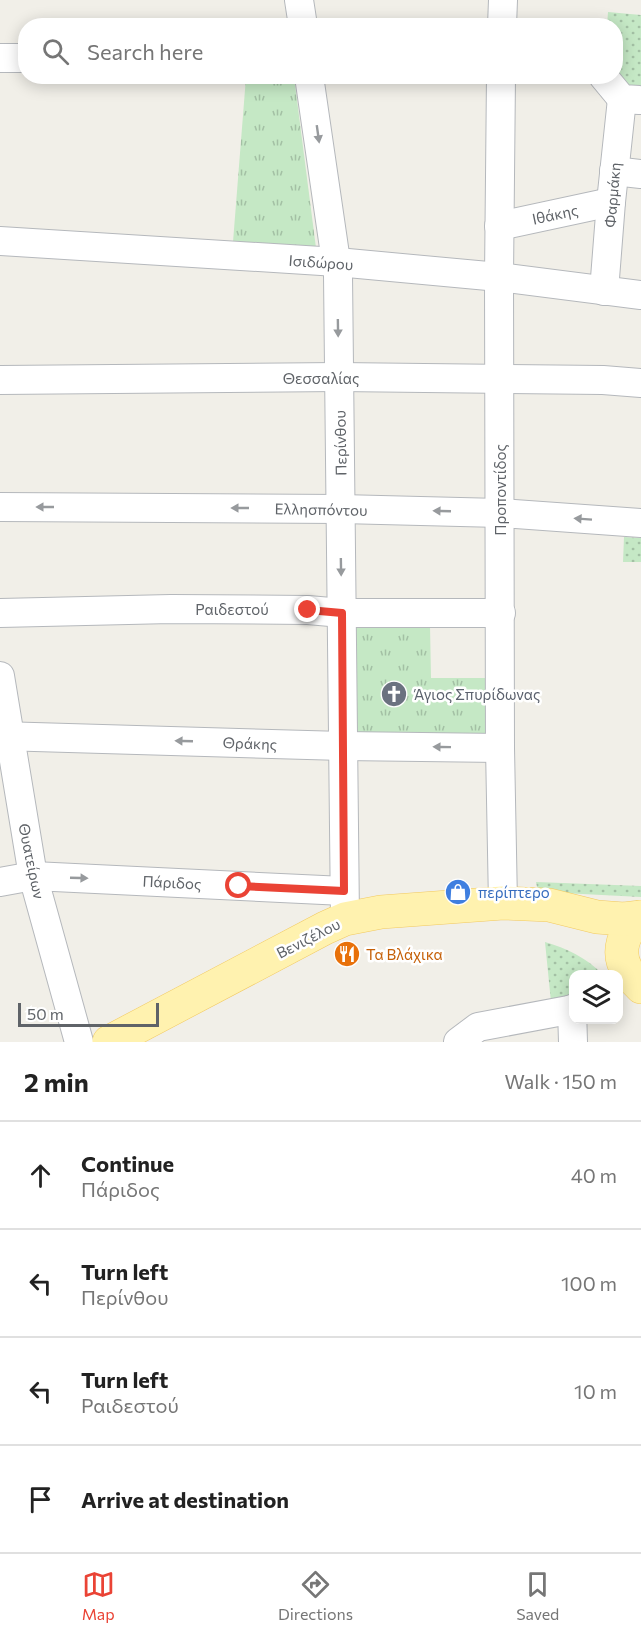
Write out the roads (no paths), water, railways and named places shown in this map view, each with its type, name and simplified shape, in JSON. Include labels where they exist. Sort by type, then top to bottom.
[{"type":"main road","name":"Βενιζέλου","points":[[109,1042],[314,933],[345,905],[402,910],[537,903],[597,917],[624,919],[641,917]]},
{"type":"main road","name":"Βενιζέλου","points":[[563,909],[612,947],[632,982]]},
{"type":"main road","points":[[632,982],[621,948],[624,936],[631,925],[641,917]]},
{"type":"street","points":[[299,0],[302,18]]},
{"type":"street","points":[[502,0],[502,18]]},
{"type":"street","points":[[0,58],[18,58]]},
{"type":"street","name":"Περίνθου","points":[[310,84],[337,262],[345,905]]},
{"type":"street","name":"Προποντίδος","points":[[501,84],[500,748],[504,903]]},
{"type":"street","points":[[613,84],[631,99]]},
{"type":"street","name":"Φαρμάκη","points":[[604,291],[611,202],[628,173],[631,99]]},
{"type":"street","name":"Ιθάκης","points":[[499,226],[611,202]]},
{"type":"street","name":"Ισιδώρου","points":[[0,241],[337,262],[499,277],[641,295]]},
{"type":"street","name":"Θεσσαλίας","points":[[0,380],[339,377],[603,380],[641,383]]},
{"type":"street","name":"Ελλησπόντου","points":[[0,507],[341,509],[500,513],[641,523]]},
{"type":"street","name":"Ραιδεστού","points":[[0,613],[182,609],[308,610],[342,613],[501,613]]},
{"type":"street","name":"Θυατείρων","points":[[0,676],[5,736],[33,876],[79,1042]]},
{"type":"street","name":"Θράκης","points":[[5,736],[343,746],[500,748]]},
{"type":"street","name":"Πάριδος","points":[[0,882],[33,876],[345,905]]},
{"type":"street","points":[[462,1041],[478,1027],[569,1010]]},
{"type":"street","points":[[573,1024],[573,1042]]},
{"type":"place","name":"Άγιος Σπυρίδωνας","points":[[394,694]]},
{"type":"place","name":"περίπτερο","points":[[458,892]]},
{"type":"place","name":"Τα Βλάχικα","points":[[347,954]]}]
